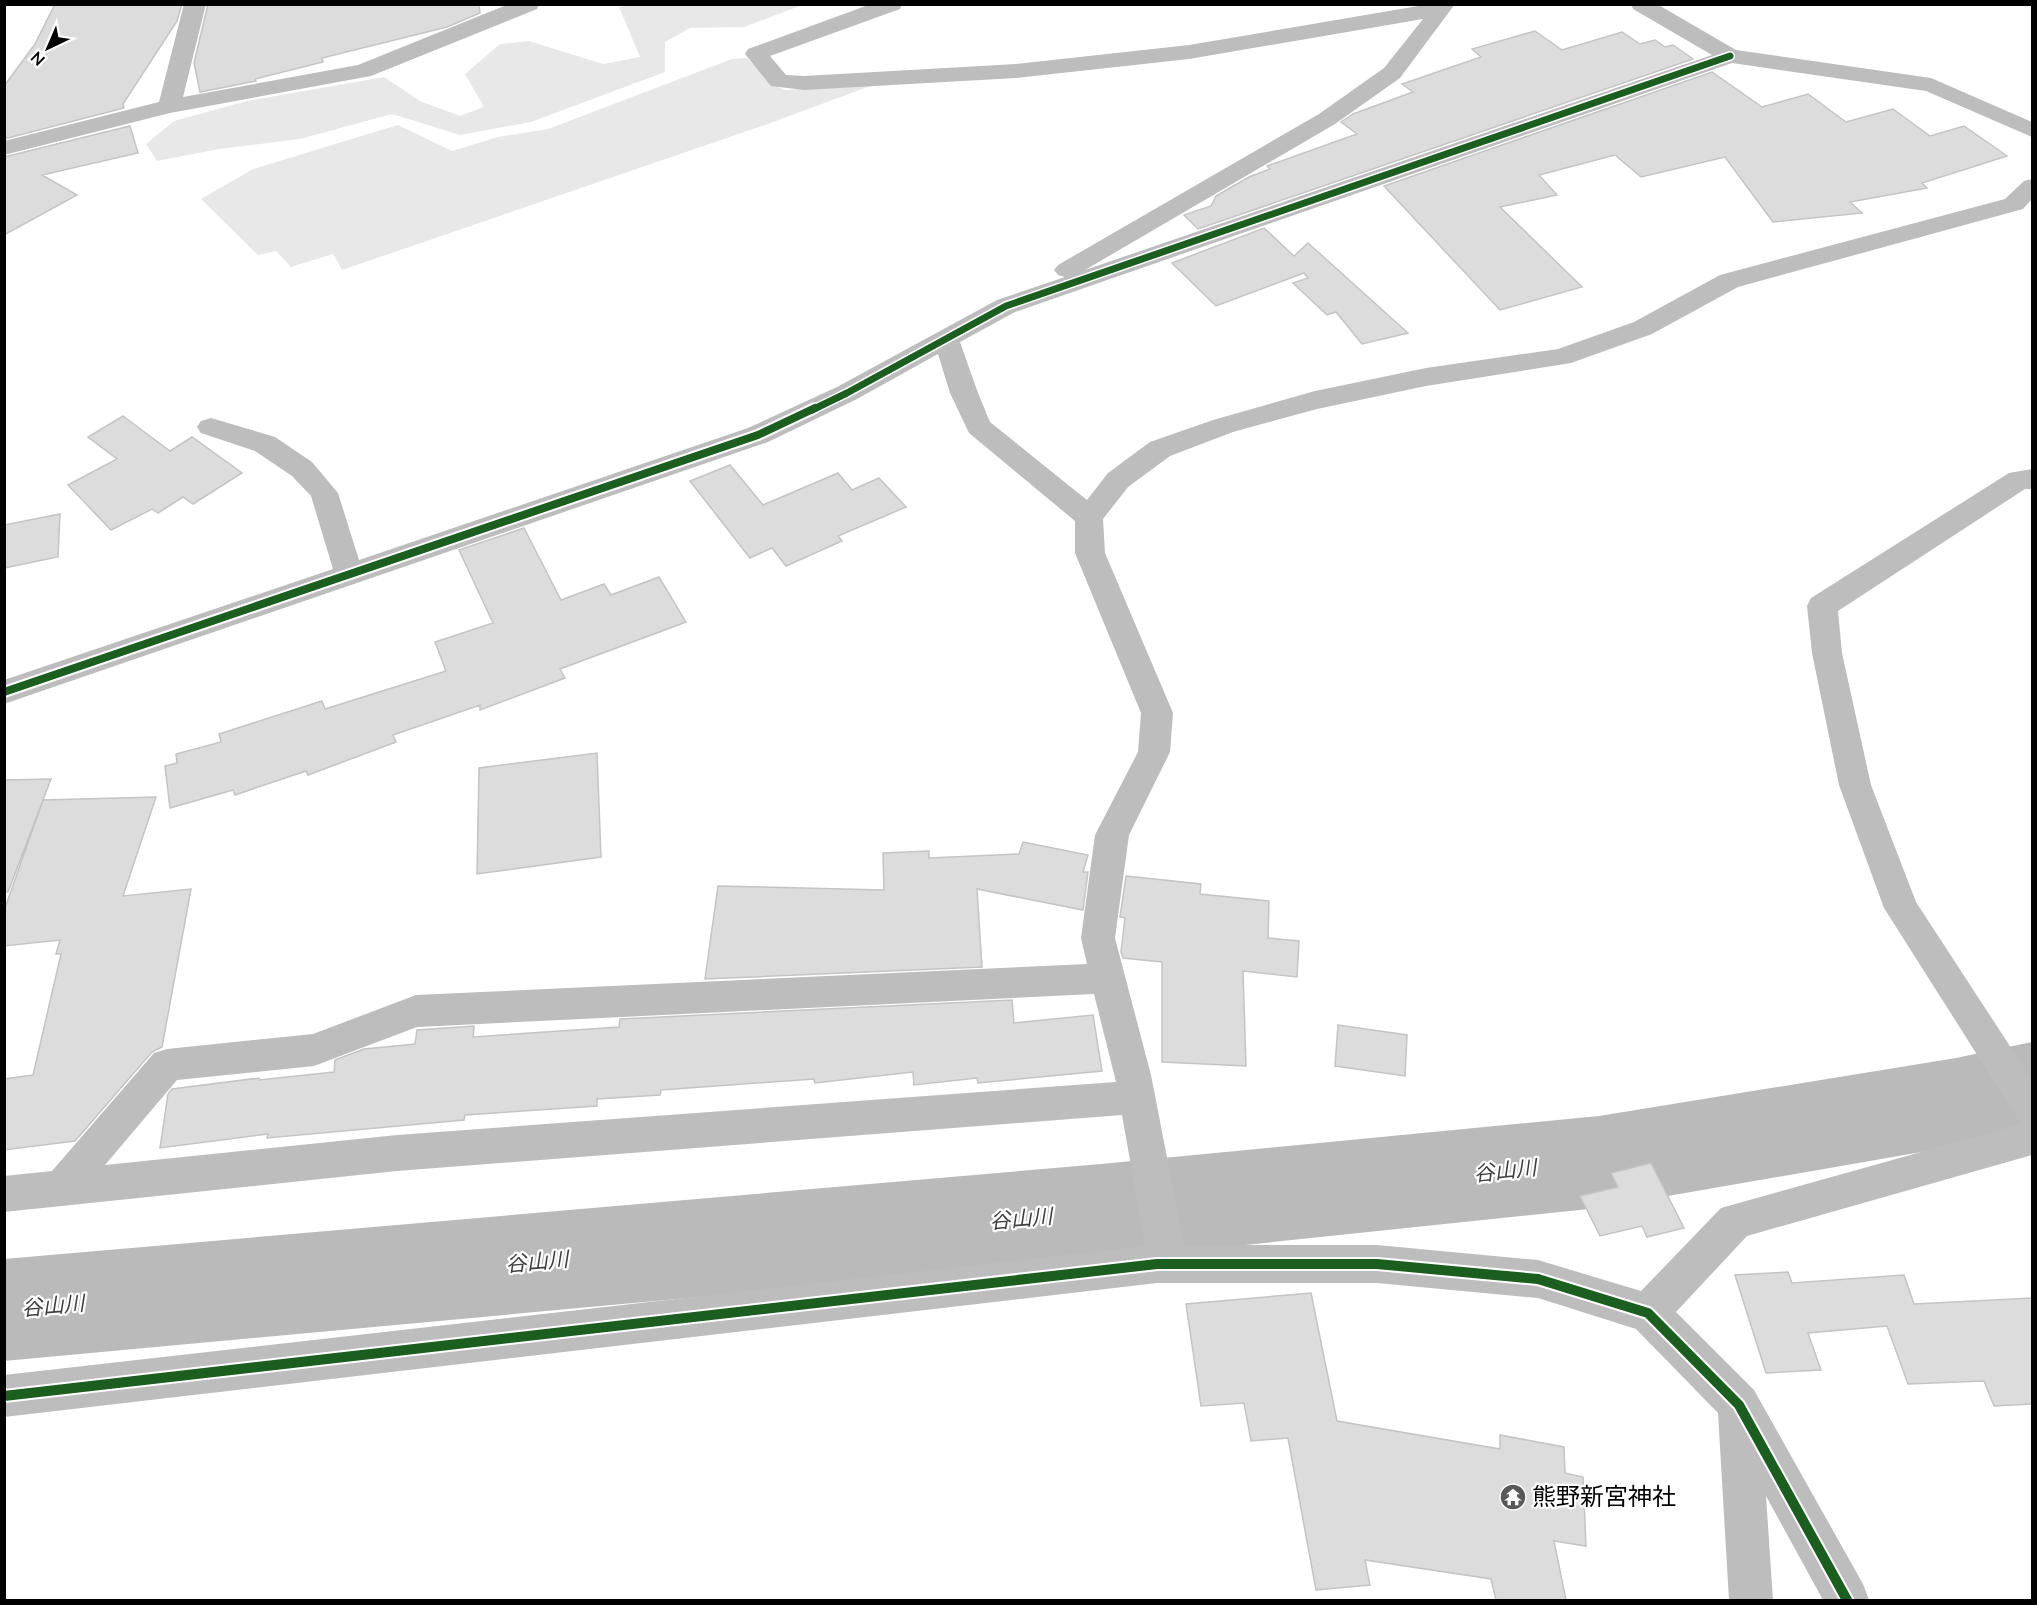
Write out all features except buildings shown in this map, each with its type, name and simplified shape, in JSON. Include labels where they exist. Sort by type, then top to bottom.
[{"type":"street","points":[[169,106],[195,4]]},
{"type":"street","points":[[4,148],[169,106],[363,71],[529,4]]},
{"type":"street","points":[[892,4],[756,54],[779,81],[804,83],[1016,71],[1189,52],[1443,7]]},
{"type":"street","points":[[1641,4],[1730,56],[1931,85],[2032,130]]},
{"type":"street","points":[[4,692],[758,435],[847,393],[1006,306],[1327,119],[1392,73],[1443,7]]},
{"type":"street","points":[[1006,306],[1730,56]]},
{"type":"street","points":[[1168,1264],[1137,1097],[1098,938],[1112,835],[1154,752],[1157,713],[1090,553],[1089,517],[1118,480],[1160,449],[1223,426],[1315,400],[1425,377],[1562,357],[1643,328],[1729,281],[2014,204],[2032,186]]},
{"type":"street","points":[[946,339],[964,393],[979,427],[1089,517]]},
{"type":"street","points":[[211,427],[265,444],[302,469],[324,493],[349,574]]},
{"type":"street","points":[[2032,478],[2019,480],[1822,606],[1827,653],[1856,785],[1901,908],[1979,1026],[2032,1112]]},
{"type":"street","points":[[62,1188],[167,1065],[314,1050],[416,1011],[1109,978]]},
{"type":"street","points":[[4,1194],[398,1153],[1137,1097]]},
{"type":"street","points":[[1648,1313],[1735,1221],[2032,1138]]},
{"type":"street","points":[[4,1396],[1168,1264],[1377,1264],[1538,1279],[1648,1313],[1738,1405],[1847,1600]]},
{"type":"street","points":[[1738,1405],[1751,1600]]},
{"type":"shaded area","points":[[625,5],[802,5],[744,27],[690,28],[665,42],[665,72],[531,122],[460,135],[392,114],[300,139],[219,149],[157,161],[146,144],[174,121],[247,101],[384,77],[420,101],[460,116],[484,107],[465,74],[500,44],[529,41],[603,64],[640,57],[619,7]]},
{"type":"shaded area","points":[[747,58],[770,82],[784,90],[873,85],[765,125],[342,270],[333,254],[291,267],[276,251],[258,255],[201,199],[253,169],[398,125],[452,151],[498,137],[548,129],[732,59]]},
{"type":"waterway","name":"谷山川","points":[[4,1310],[1101,1212],[1599,1162],[1956,1102],[2032,1085]]},
{"type":"cycle path","points":[[4,692],[758,435],[847,393],[1006,306],[1730,56]]},
{"type":"cycle path","points":[[4,1396],[1157,1264],[1377,1264],[1538,1279],[1648,1313],[1739,1405],[1847,1600]]},
{"type":"place","name":"熊野新宮神社","points":[[1513,1497]]}]
